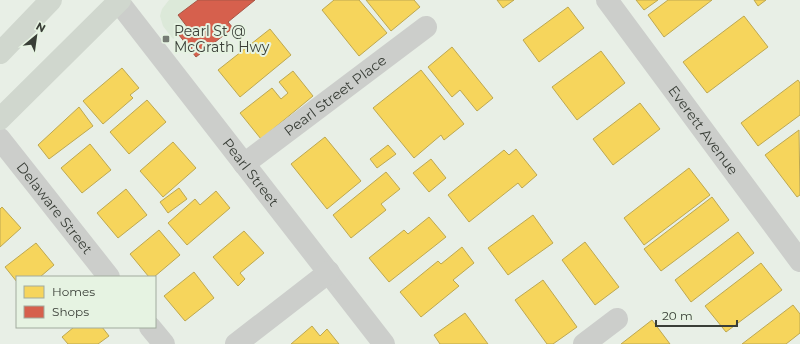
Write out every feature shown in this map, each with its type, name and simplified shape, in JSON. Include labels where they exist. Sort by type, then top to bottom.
[{"type":"highway","points":[[0,53],[52,0]]},
{"type":"highway","points":[[0,119],[119,0]]},
{"type":"street","name":"Pearl Street","points":[[119,0],[384,344]]},
{"type":"street","name":"Everett Avenue","points":[[607,0],[800,261]]},
{"type":"street","name":"Pearl Street Place","points":[[244,164],[426,28]]},
{"type":"street","name":"Delaware Street","points":[[0,139],[108,276]]},
{"type":"street","points":[[236,344],[329,272]]},
{"type":"street","points":[[584,344],[617,319]]},
{"type":"street","points":[[151,328],[164,344]]},
{"type":"shaded area","points":[[169,0],[227,0],[173,39],[163,26],[160,16],[162,9]]},
{"type":"building: Homes","points":[[334,0],[359,0],[387,33],[359,56],[322,10]]},
{"type":"building: Homes","points":[[366,0],[414,0],[420,7],[391,31]]},
{"type":"building: Homes","points":[[497,0],[514,0],[503,8]]},
{"type":"building: Homes","points":[[636,0],[658,0],[644,10]]},
{"type":"building: Homes","points":[[668,0],[712,0],[664,37],[648,15]]},
{"type":"building: Homes","points":[[754,0],[766,0],[758,6]]},
{"type":"building: Homes","points":[[568,7],[584,28],[539,62],[523,40]]},
{"type":"building: Homes","points":[[744,16],[768,47],[707,93],[683,62]]},
{"type":"building: Homes","points":[[270,29],[291,55],[240,97],[218,70]]},
{"type":"building: Homes","points":[[452,47],[493,98],[477,111],[460,90],[452,97],[428,67]]},
{"type":"building: Homes","points":[[601,51],[625,83],[577,120],[552,87]]},
{"type":"building: Homes","points":[[122,68],[139,88],[130,95],[133,98],[103,124],[83,101]]},
{"type":"building: Homes","points":[[421,70],[464,124],[444,140],[441,135],[414,158],[373,108]]},
{"type":"building: Homes","points":[[293,71],[313,96],[261,139],[240,113],[272,88],[281,99],[288,93],[279,82]]},
{"type":"building: Homes","points":[[798,80],[800,83],[800,115],[758,146],[741,123]]},
{"type":"building: Homes","points":[[147,100],[166,122],[129,154],[110,132]]},
{"type":"building: Homes","points":[[640,103],[660,129],[613,165],[593,139]]},
{"type":"building: Homes","points":[[79,107],[93,126],[49,159],[38,145]]},
{"type":"building: Homes","points":[[799,130],[800,195],[797,197],[765,155]]},
{"type":"building: Homes","points":[[325,137],[361,181],[327,209],[291,164]]},
{"type":"building: Homes","points":[[173,142],[196,168],[163,197],[140,171]]},
{"type":"building: Homes","points":[[90,144],[111,170],[82,193],[61,168]]},
{"type":"building: Homes","points":[[388,145],[396,154],[377,168],[370,159]]},
{"type":"building: Homes","points":[[516,149],[537,175],[522,188],[518,183],[469,222],[448,195],[504,150],[509,155]]},
{"type":"building: Homes","points":[[431,159],[446,178],[429,192],[413,173]]},
{"type":"building: Homes","points":[[689,168],[710,195],[644,245],[624,218]]},
{"type":"building: Homes","points":[[386,172],[400,189],[381,204],[386,210],[351,238],[333,215]]},
{"type":"building: Homes","points":[[179,188],[187,199],[168,213],[160,202]]},
{"type":"building: Homes","points":[[126,189],[147,215],[118,238],[97,213]]},
{"type":"building: Homes","points":[[216,191],[230,208],[187,245],[168,223],[195,199],[200,205]]},
{"type":"building: Homes","points":[[712,197],[729,220],[661,271],[644,249]]},
{"type":"building: Homes","points":[[2,207],[21,228],[0,247],[0,209]]},
{"type":"building: Homes","points":[[533,215],[553,243],[508,275],[488,248]]},
{"type":"building: Homes","points":[[429,217],[446,237],[389,282],[369,258],[404,230],[408,234]]},
{"type":"building: Homes","points":[[159,230],[180,255],[155,276],[148,276],[130,254]]},
{"type":"building: Homes","points":[[244,231],[264,253],[240,273],[245,279],[238,286],[213,257]]},
{"type":"building: Homes","points":[[738,232],[754,253],[691,302],[675,280]]},
{"type":"building: Homes","points":[[585,242],[619,287],[595,305],[562,260]]},
{"type":"building: Homes","points":[[36,243],[54,265],[41,276],[16,276],[16,281],[5,267]]},
{"type":"building: Homes","points":[[462,247],[474,263],[453,280],[459,286],[421,317],[400,292],[438,261],[441,264]]},
{"type":"building: Homes","points":[[761,263],[782,290],[726,332],[705,306]]},
{"type":"building: Homes","points":[[194,272],[214,298],[185,321],[164,296]]},
{"type":"building: Homes","points":[[543,280],[577,327],[553,344],[547,344],[515,300]]},
{"type":"building: Homes","points":[[793,305],[800,314],[800,333],[786,344],[742,344]]},
{"type":"building: Homes","points":[[465,313],[488,344],[440,344],[434,335]]},
{"type":"building: Homes","points":[[652,320],[670,344],[621,344]]},
{"type":"building: Homes","points":[[312,326],[320,336],[327,329],[339,344],[291,344]]},
{"type":"building: Homes","points":[[73,328],[103,328],[109,336],[98,344],[68,344],[62,337]]},
{"type":"building: Shops","points":[[198,0],[255,0],[228,22],[233,28],[196,57],[179,35],[188,28],[178,15]]},
{"type":"place","name":"Pearl St @ McGrath Hwy","points":[[166,39]]}]
